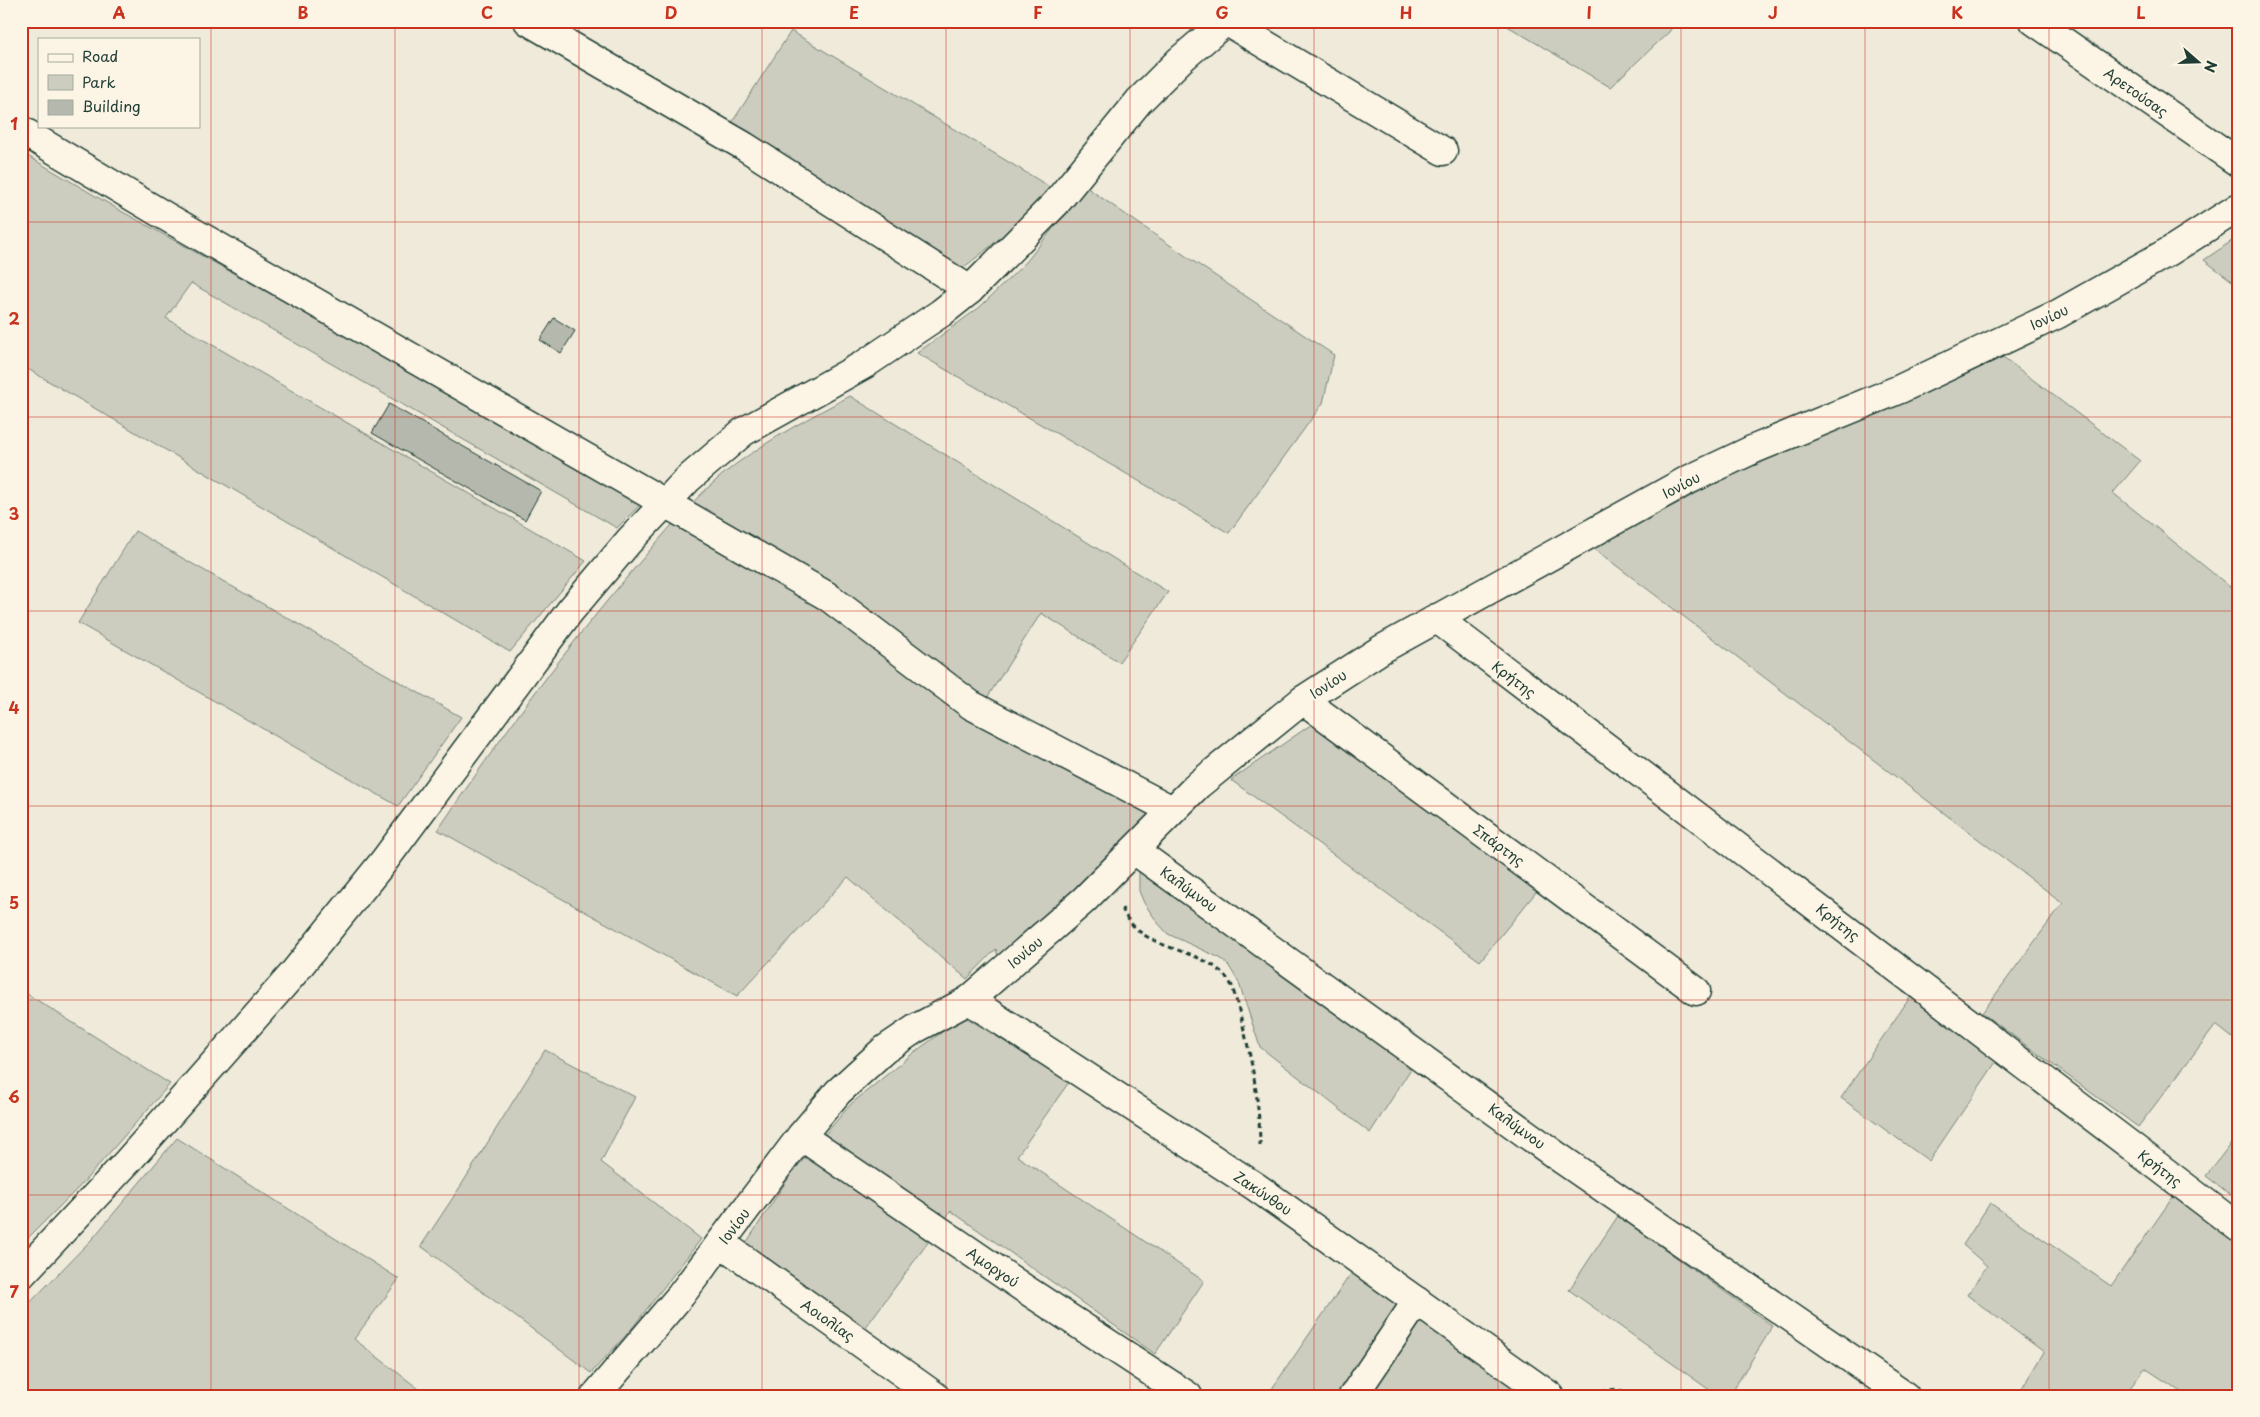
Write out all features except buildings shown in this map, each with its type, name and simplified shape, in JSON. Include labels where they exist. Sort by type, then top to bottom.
[{"type":"street","points":[[528,21],[777,166],[970,290]]},
{"type":"street","points":[[21,1275],[135,1154],[292,975],[384,861],[570,611],[628,541],[703,464],[743,432],[865,364],[941,313],[970,290],[1056,203],[1139,102],[1180,60],[1226,21],[1443,151]]},
{"type":"street","name":"Αρετούσας","points":[[2034,21],[2239,164]]},
{"type":"street","points":[[21,130],[165,216],[827,596],[971,705],[1172,810]]},
{"type":"street","name":"Ιονίου","points":[[595,1396],[721,1243],[801,1136],[838,1092],[884,1050],[915,1029],[969,1000],[1062,921],[1172,810],[1220,766],[1303,700],[1382,649],[1436,618],[1694,477],[1754,449],[1900,389],[2058,314],[2170,252],[2239,208]]},
{"type":"street","name":"Κρήτης","points":[[1436,618],[2239,1228]]},
{"type":"street","name":"Σπάρτης","points":[[1303,700],[1696,991]]},
{"type":"street","name":"Καλύμνου","points":[[1134,850],[1557,1156],[1905,1396]]},
{"type":"street","name":"Ζακύνθου","points":[[969,1000],[1256,1187],[1550,1396]]},
{"type":"street","name":"Αμοργού","points":[[801,1136],[1025,1289],[1188,1396]]},
{"type":"street","name":"Αοιολίας","points":[[721,1243],[935,1396]]},
{"type":"street","points":[[1353,1396],[1417,1301]]},
{"type":"path","points":[[1109,875],[1124,913],[1136,929],[1150,939],[1217,966],[1226,974],[1232,986],[1246,1035],[1258,1091],[1260,1153],[1256,1187]]},
{"type":"path","points":[[1579,1396],[1616,1389],[1636,1396]]},
{"type":"green space","points":[[1499,21],[1676,21],[1669,32],[1610,87]]},
{"type":"green space","points":[[791,31],[1050,187],[1008,231],[960,270],[731,124]]},
{"type":"green space","points":[[21,152],[121,211],[410,371],[640,505],[617,528],[191,283],[166,318],[586,561],[510,652],[21,365]]},
{"type":"green space","points":[[1086,187],[1334,355],[1323,403],[1229,533],[917,353],[980,307],[1027,261]]},
{"type":"green space","points":[[2239,236],[2239,286],[2204,260]]},
{"type":"green space","points":[[2003,357],[2140,461],[2113,493],[2239,594],[2239,1043],[2216,1025],[2138,1127],[1982,1013],[2063,903],[1593,548],[1731,475],[1898,406]]},
{"type":"green space","points":[[850,396],[1168,592],[1119,662],[1041,613],[973,720],[1063,766],[1149,815],[1086,880],[998,957],[996,949],[967,979],[848,877],[737,996],[438,830],[508,729],[557,664],[607,601],[682,514],[722,475],[763,445]]},
{"type":"green space","points":[[135,531],[461,717],[398,806],[78,623]]},
{"type":"green space","points":[[1312,724],[1537,891],[1480,961],[1231,780]]},
{"type":"green space","points":[[1139,870],[1412,1067],[1370,1133],[1260,1047],[1239,983],[1229,966],[1220,958],[1168,934],[1144,903],[1139,891]]},
{"type":"green space","points":[[21,990],[170,1084],[81,1185],[21,1245]]},
{"type":"green space","points":[[1911,996],[1998,1059],[1929,1161],[1841,1098]]},
{"type":"green space","points":[[964,1016],[1069,1082],[1017,1156],[1204,1281],[1155,1354],[951,1211],[860,1335],[741,1251],[791,1174],[851,1104],[912,1054]]},
{"type":"green space","points":[[545,1050],[635,1097],[601,1162],[701,1239],[629,1332],[591,1373],[421,1246],[462,1184]]},
{"type":"green space","points":[[2239,1133],[2239,1201],[2206,1176]]},
{"type":"green space","points":[[177,1138],[399,1279],[354,1339],[428,1396],[21,1396],[21,1312],[93,1238]]},
{"type":"green space","points":[[2175,1194],[2239,1243],[2239,1396],[2188,1396],[2145,1368],[2124,1396],[2017,1396],[2044,1352],[1967,1295],[1987,1266],[1963,1245],[1990,1203],[2111,1286]]},
{"type":"green space","points":[[1618,1216],[1773,1326],[1729,1396],[1718,1396],[1569,1290]]},
{"type":"green space","points":[[1354,1269],[1531,1396],[1267,1396]]}]
